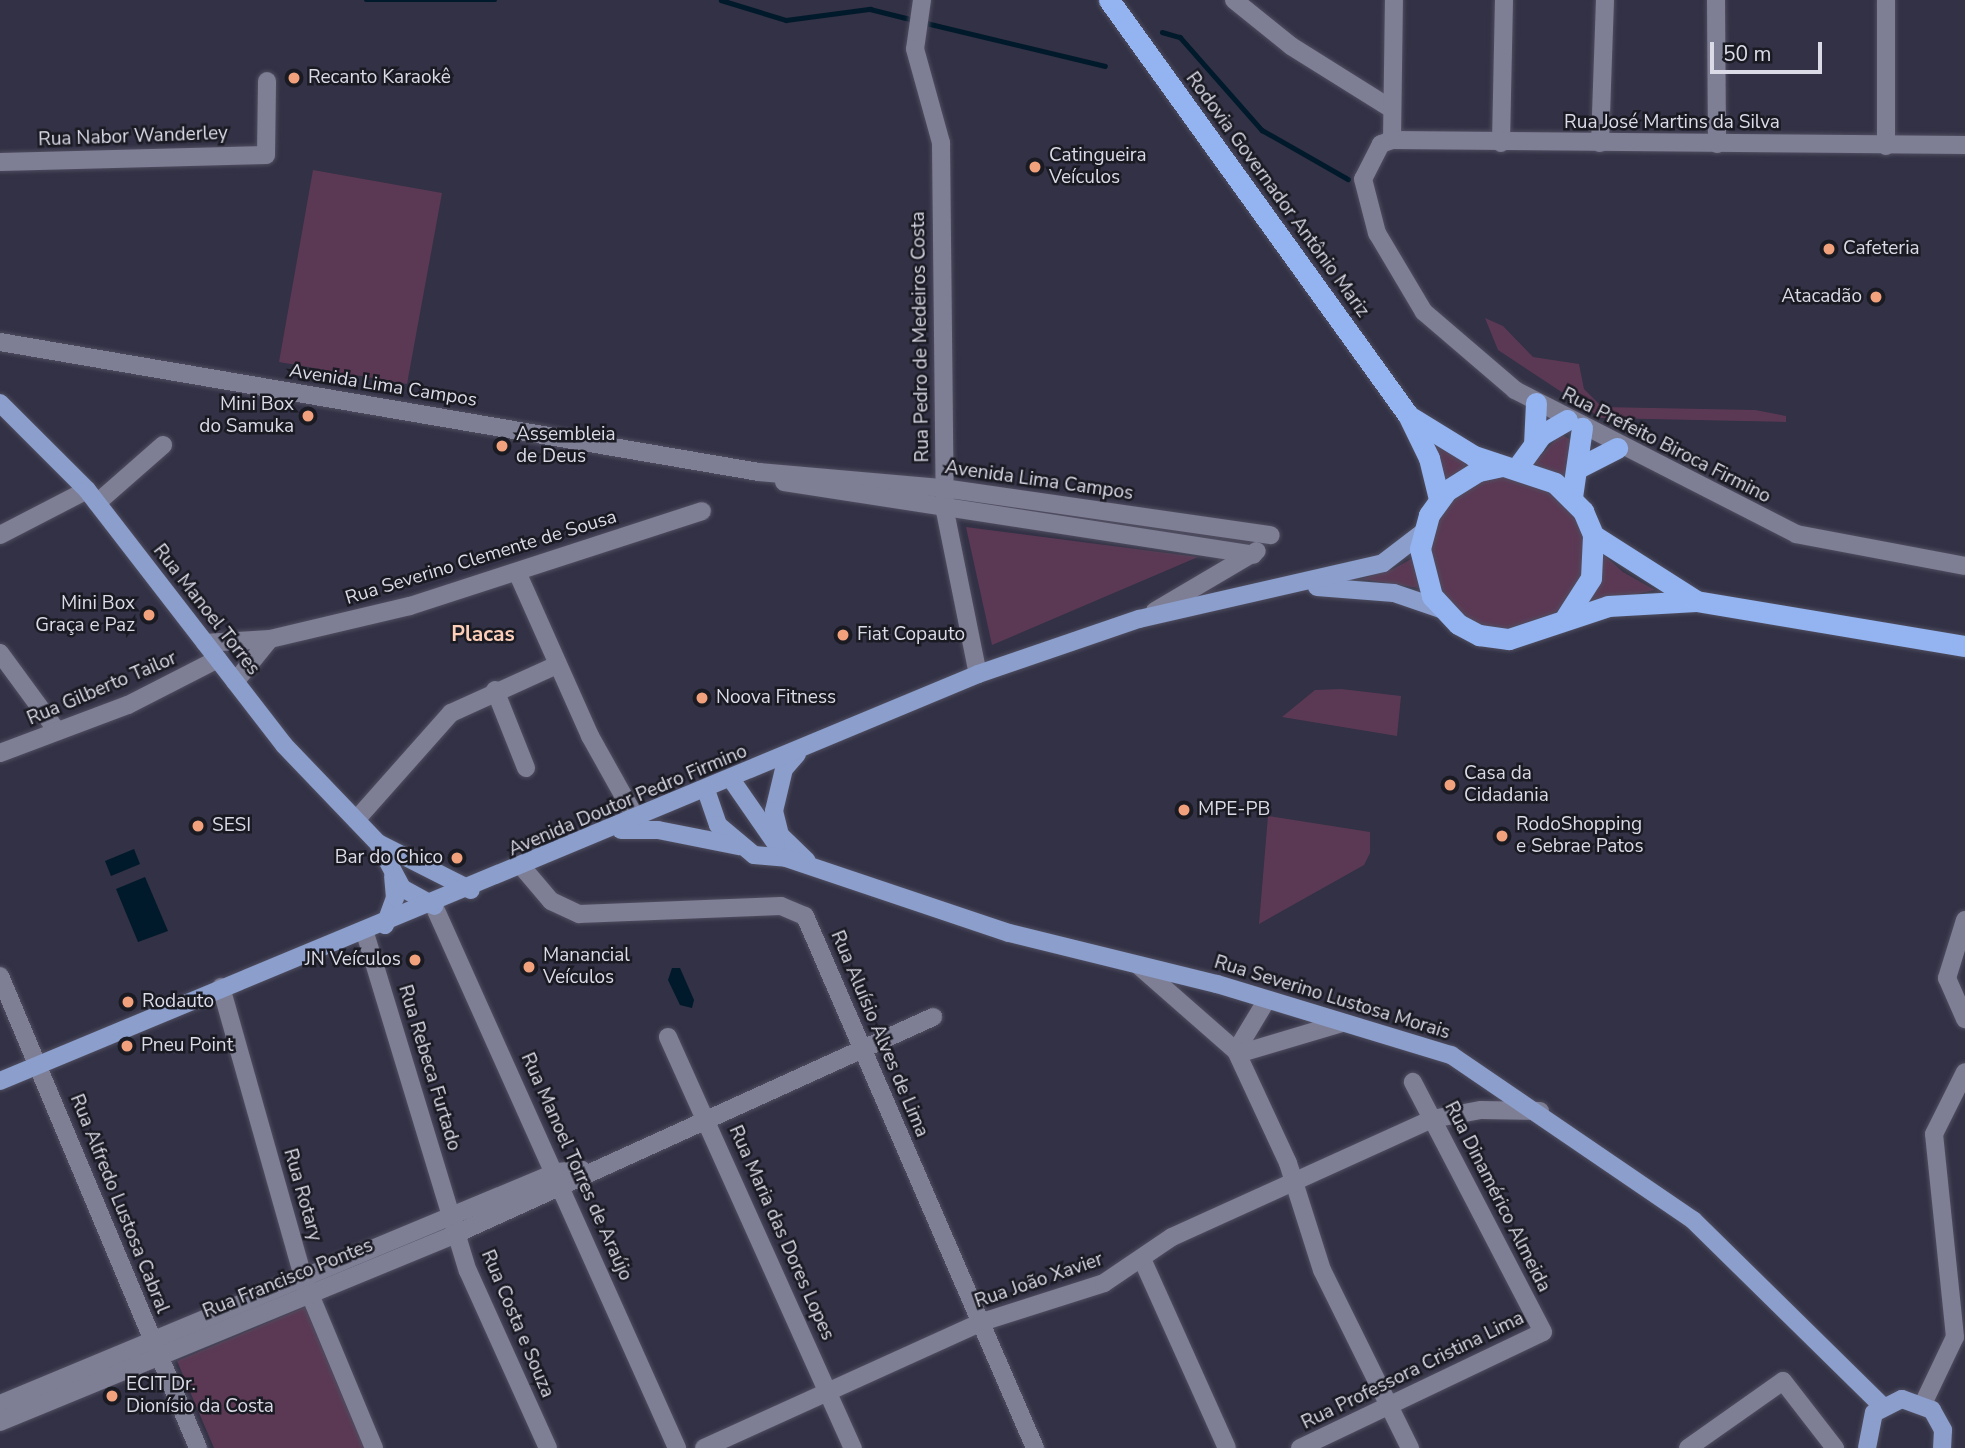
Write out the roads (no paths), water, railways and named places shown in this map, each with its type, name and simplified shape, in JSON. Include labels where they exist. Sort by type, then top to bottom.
[{"type":"highway","name":"Rodovia Governador Antônio Mariz","points":[[1109,0],[1408,415],[1429,458],[1439,499]]},
{"type":"highway","points":[[1534,446],[1536,403]]},
{"type":"highway","name":"Rodovia Governador Antônio Mariz","points":[[1408,415],[1454,446],[1510,467],[1572,497]]},
{"type":"highway","points":[[1696,601],[1593,535],[1572,497],[1578,468],[1574,424],[1534,446],[1510,467],[1467,476],[1439,499],[1422,533],[1425,581],[1441,609],[1479,635],[1509,639],[1540,633],[1566,617],[1649,601],[1696,601],[1965,646]]},
{"type":"highway","points":[[1578,468],[1617,448]]},
{"type":"highway","points":[[1566,617],[1591,578],[1593,535]]},
{"type":"main road","name":"Rua Manoel Torres","points":[[0,403],[92,496],[235,682],[378,844],[428,873],[471,890]]},
{"type":"main road","name":"Avenida Doutor Pedro Firmino","points":[[0,1082],[221,987],[434,906],[978,674],[1139,619],[1383,563],[1422,533]]},
{"type":"main road","name":"Avenida Doutor Pedro Firmino","points":[[1282,587],[1371,589],[1441,609]]},
{"type":"main road","points":[[801,750],[784,769],[774,811],[786,844],[816,868]]},
{"type":"main road","points":[[731,779],[786,858]]},
{"type":"main road","points":[[706,790],[718,825],[739,846]]},
{"type":"main road","name":"Rua Severino Lustosa Morais","points":[[611,830],[658,830],[739,846],[754,855],[786,858],[1009,933],[1266,1001],[1451,1055],[1542,1111],[1730,1251],[1882,1406]]},
{"type":"main road","name":"Rua Manoel Torres","points":[[378,844],[393,876],[411,896],[434,906]]},
{"type":"main road","points":[[428,873],[434,906]]},
{"type":"main road","points":[[385,925],[395,898],[393,876]]},
{"type":"main road","points":[[1867,1448],[1869,1421],[1882,1406],[1902,1399],[1923,1404],[1939,1419],[1942,1448]]},
{"type":"street","points":[[1234,0],[1291,46],[1392,109]]},
{"type":"street","points":[[1386,142],[1392,109],[1394,0]]},
{"type":"street","points":[[1501,142],[1504,0]]},
{"type":"street","points":[[1600,143],[1605,0]]},
{"type":"street","points":[[1716,0],[1717,144]]},
{"type":"street","points":[[1886,0],[1886,146]]},
{"type":"street","name":"Rua Pedro de Medeiros Costa","points":[[919,12],[919,68],[941,143],[945,511],[978,674]]},
{"type":"street","name":"Rua Nabor Wanderley","points":[[0,162],[267,155],[267,81]]},
{"type":"street","name":"Rua José Martins da Silva","points":[[1386,142],[1965,145]]},
{"type":"street","name":"Rua Prefeito Biroca Firmino","points":[[1386,142],[1366,164],[1365,198],[1398,271],[1424,312],[1465,353],[1536,403],[1617,448],[1796,534],[1965,566]]},
{"type":"street","name":"Avenida Lima Campos","points":[[0,342],[759,472],[943,488],[1271,535],[1253,555],[945,511],[776,481],[759,472]]},
{"type":"street","points":[[0,535],[92,496],[163,445]]},
{"type":"street","points":[[1005,519],[1008,498]]},
{"type":"street","name":"Rua Severino Clemente de Sousa","points":[[205,643],[270,639],[517,572],[702,512]]},
{"type":"street","points":[[1108,534],[1111,513]]},
{"type":"street","points":[[1139,619],[1253,555]]},
{"type":"street","points":[[517,572],[557,664],[637,820]]},
{"type":"street","points":[[235,682],[270,639]]},
{"type":"street","points":[[0,653],[57,731]]},
{"type":"street","name":"Rua Gilberto Tailor","points":[[0,753],[151,694],[218,659]]},
{"type":"street","points":[[356,820],[433,727],[495,690],[557,664]]},
{"type":"street","points":[[495,690],[526,768]]},
{"type":"street","name":"Rua Aluísio Alves de Lima","points":[[523,868],[551,901],[579,914],[794,908],[804,916],[864,1048],[1035,1448]]},
{"type":"street","name":"Rua Manoel Torres de Araújo","points":[[434,906],[560,1179],[677,1448]]},
{"type":"street","points":[[1965,920],[1947,978],[1965,1018]]},
{"type":"street","name":"Rua Rebeca Furtado","points":[[365,933],[454,1215]]},
{"type":"street","points":[[1139,966],[1237,1053],[1294,1183],[1322,1270],[1410,1448]]},
{"type":"street","name":"Rua Alfredo Lustosa Cabral","points":[[0,976],[40,1065],[198,1448]]},
{"type":"street","name":"Rua Rotary","points":[[221,987],[307,1286],[374,1448]]},
{"type":"street","points":[[1237,1053],[1266,1001]]},
{"type":"street","name":"Rua Francisco Pontes","points":[[307,1286],[454,1215],[589,1170],[933,1017]]},
{"type":"street","points":[[1237,1053],[1342,1023]]},
{"type":"street","name":"Rua Maria das Dores Lopes","points":[[668,1037],[853,1448]]},
{"type":"street","points":[[1923,1404],[1955,1337],[1934,1134],[1965,1072]]},
{"type":"street","name":"Rua Dinamérico Almeida","points":[[1413,1082],[1543,1332]]},
{"type":"street","name":"Rua João Xavier","points":[[704,1448],[982,1322],[1104,1283],[1172,1237],[1432,1119],[1481,1110],[1542,1111]]},
{"type":"street","name":"Rua Francisco Pontes","points":[[0,1404],[155,1348],[307,1286],[458,1233],[560,1179]]},
{"type":"street","name":"Rua Costa e Souza","points":[[454,1215],[468,1271],[548,1448]]},
{"type":"street","points":[[1142,1259],[1227,1448]]},
{"type":"street","name":"Rua Professora Cristina Lima","points":[[1300,1448],[1543,1332]]},
{"type":"street","name":"Rua Francisco Pontes","points":[[0,1422],[155,1348]]},
{"type":"street","points":[[1688,1448],[1783,1381],[1835,1448]]},
{"type":"water","points":[[134,849],[140,864],[111,876],[105,861]]},
{"type":"water","points":[[145,877],[168,931],[138,942],[116,889]]},
{"type":"water","points":[[672,968],[680,968],[694,1000],[692,1008],[680,1005],[668,980]]},
{"type":"waterway","points":[[366,0],[495,0]]},
{"type":"waterway","points":[[721,0],[786,20],[870,9],[914,20]]},
{"type":"waterway","points":[[922,22],[1105,66]]},
{"type":"waterway","points":[[1162,32],[1180,37],[1262,130],[1348,179]]},
{"type":"place","name":"Recanto Karaokê","points":[[294,78]]},
{"type":"place","name":"Catingueira Veículos","points":[[1035,167]]},
{"type":"place","name":"Cafeteria","points":[[1829,249]]},
{"type":"place","name":"Atacadão","points":[[1876,297]]},
{"type":"place","name":"Mini Box do Samuka","points":[[308,416]]},
{"type":"place","name":"Assembleia de Deus","points":[[502,446]]},
{"type":"place","name":"Mini Box Graça e Paz","points":[[149,615]]},
{"type":"place","name":"Fiat Copauto","points":[[843,635]]},
{"type":"place","name":"Noova Fitness","points":[[702,698]]},
{"type":"place","name":"Casa da Cidadania","points":[[1450,785]]},
{"type":"place","name":"MPE-PB","points":[[1184,810]]},
{"type":"place","name":"SESI","points":[[198,826]]},
{"type":"place","name":"RodoShopping e Sebrae Patos","points":[[1502,836]]},
{"type":"place","name":"Bar do Chico","points":[[457,858]]},
{"type":"place","name":"JN Veículos","points":[[415,960]]},
{"type":"place","name":"Manancial Veículos","points":[[529,967]]},
{"type":"place","name":"Rodauto","points":[[128,1002]]},
{"type":"place","name":"Pneu Point","points":[[127,1046]]},
{"type":"place","name":"ECIT Dr. Dionísio da Costa","points":[[112,1396]]},
{"type":"district","name":"Placas","points":[[483,634]]}]
